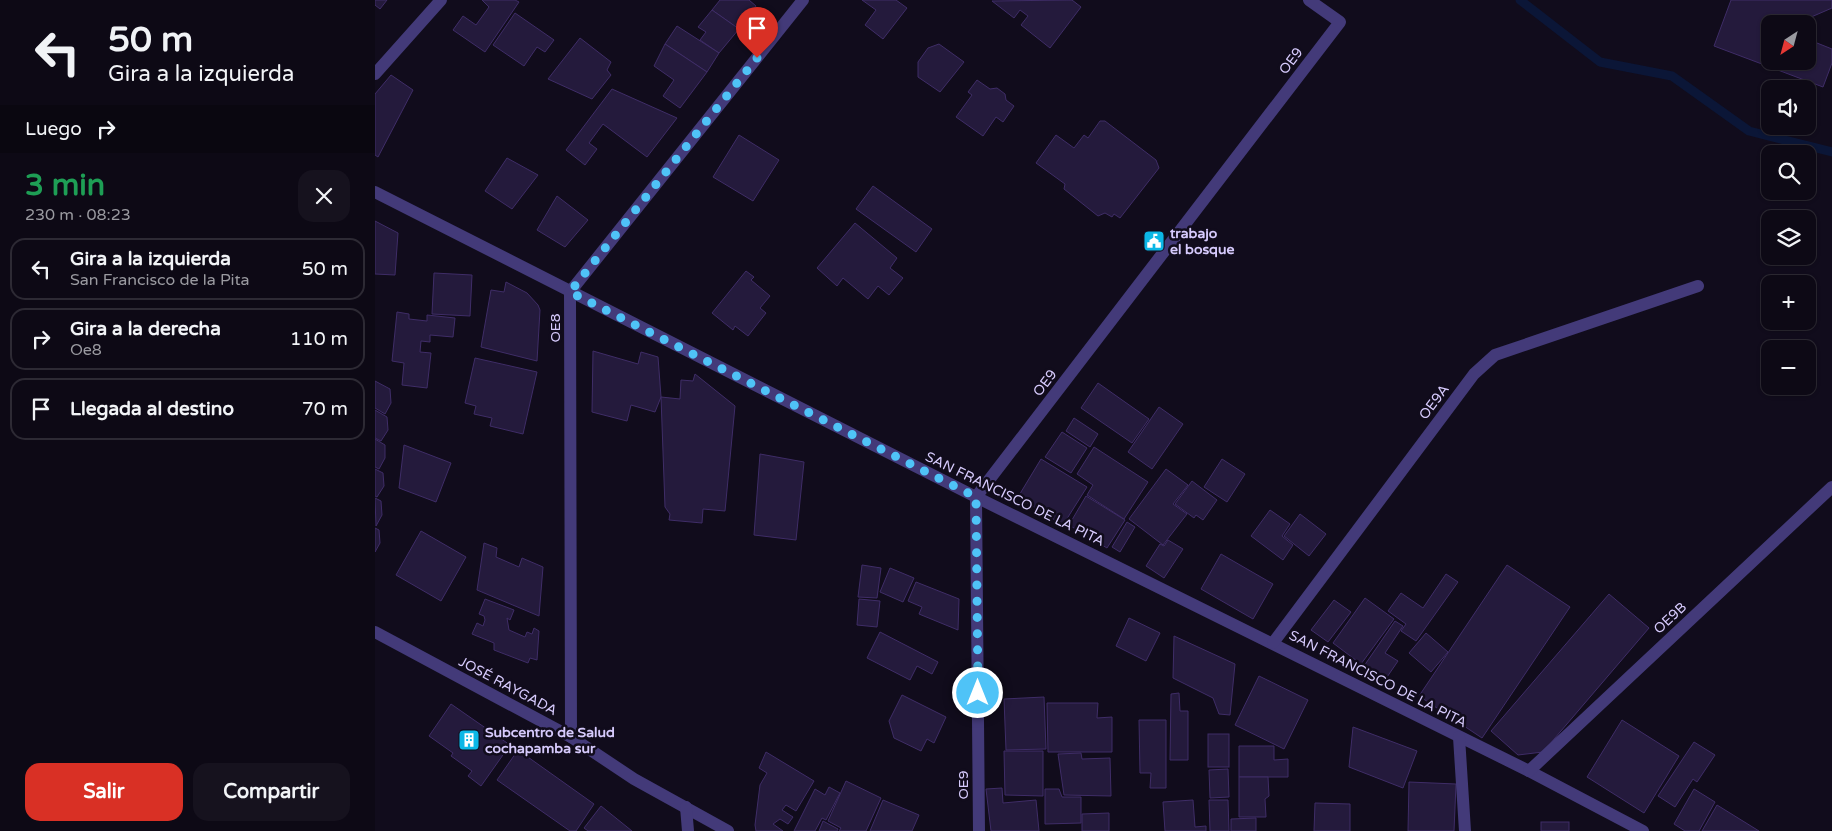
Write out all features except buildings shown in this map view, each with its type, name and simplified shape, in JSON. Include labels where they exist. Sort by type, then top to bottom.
[{"type":"street","points":[[375,74],[441,0]]},
{"type":"street","points":[[570,292],[803,0]]},
{"type":"street","name":"OE9","points":[[979,831],[976,497],[1340,22],[1309,0]]},
{"type":"street","name":"SAN FRANCISCO DE LA PITA","points":[[375,192],[976,497],[1529,771],[1643,831]]},
{"type":"street","name":"OE9A","points":[[1273,643],[1474,374],[1495,355],[1698,286]]},
{"type":"street","name":"OE8","points":[[570,292],[571,737]]},
{"type":"street","name":"OE9B","points":[[1529,771],[1832,487]]},
{"type":"street","name":"JOSÉ RAYGADA","points":[[375,632],[571,737],[634,779],[728,831]]},
{"type":"street","points":[[1459,737],[1465,831]]},
{"type":"street","points":[[685,807],[688,831]]},
{"type":"waterway","points":[[1520,0],[1600,62],[1672,76],[1749,131],[1832,152]]},
{"type":"place","name":"trabajo el bosque","points":[[1154,241]]},
{"type":"place","name":"Subcentro de Salud cochapamba sur","points":[[469,740]]},
{"type":"route","points":[[757,58],[570,292],[976,497],[978,693]]}]
